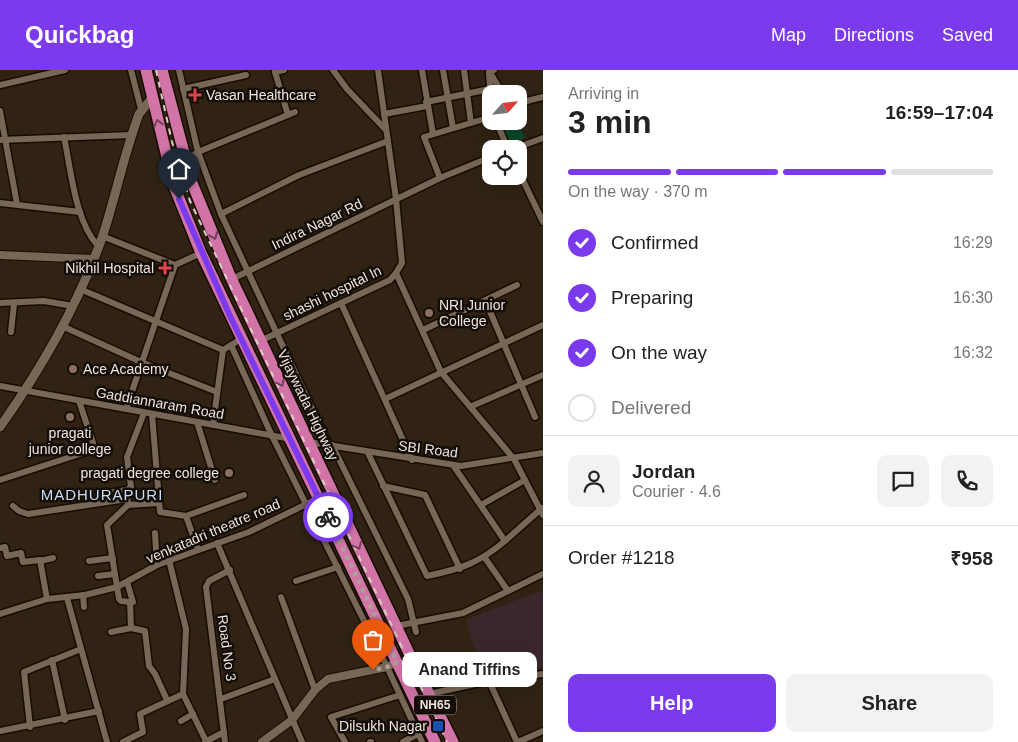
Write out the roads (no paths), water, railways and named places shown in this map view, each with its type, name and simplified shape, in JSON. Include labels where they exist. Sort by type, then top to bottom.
[{"type":"highway","name":"NH65","points":[[146,70],[174,186],[201,253],[239,336],[319,498],[392,665],[435,742]]},
{"type":"highway","name":"Vijaywada Highway","points":[[162,70],[195,192],[232,279],[453,742]]},
{"type":"highway","points":[[179,199],[195,192]]},
{"type":"highway","points":[[239,336],[254,325]]},
{"type":"main road","points":[[0,427],[25,392],[73,306],[102,236],[131,135],[142,109],[152,98]]},
{"type":"street","points":[[0,86],[39,73],[65,70]]},
{"type":"street","points":[[130,70],[142,109]]},
{"type":"street","points":[[179,70],[198,152],[221,214],[331,445],[408,599],[416,632]]},
{"type":"street","points":[[284,70],[275,72],[288,115]]},
{"type":"street","points":[[333,70],[385,129]]},
{"type":"street","points":[[368,453],[427,576],[460,570],[485,558],[542,511],[514,458],[472,406],[441,372],[396,273],[402,264],[396,199],[378,70]]},
{"type":"street","points":[[422,70],[426,104],[433,134]]},
{"type":"street","points":[[443,70],[453,128]]},
{"type":"street","points":[[464,70],[471,123]]},
{"type":"street","points":[[490,70],[491,85]]},
{"type":"street","points":[[490,70],[498,85]]},
{"type":"street","points":[[183,89],[246,75]]},
{"type":"street","points":[[384,114],[447,97],[482,93]]},
{"type":"street","points":[[528,101],[543,97]]},
{"type":"street","points":[[0,111],[2,140],[17,204]]},
{"type":"street","points":[[186,160],[198,152],[295,112]]},
{"type":"street","points":[[440,178],[424,137],[482,120]]},
{"type":"street","points":[[2,140],[131,135]]},
{"type":"street","points":[[64,137],[80,212],[87,232],[98,246]]},
{"type":"street","points":[[527,144],[543,138]]},
{"type":"street","points":[[221,214],[298,176],[388,141]]},
{"type":"street","name":"Indira Nagar Rd","points":[[232,279],[440,178],[482,161]]},
{"type":"street","points":[[525,185],[543,222]]},
{"type":"street","points":[[0,203],[80,212]]},
{"type":"street","points":[[102,236],[175,265],[201,253]]},
{"type":"street","points":[[0,256],[93,259]]},
{"type":"street","points":[[126,409],[175,265]]},
{"type":"street","name":"shashi hospital ln","points":[[260,341],[390,280],[396,273]]},
{"type":"street","points":[[423,330],[517,286]]},
{"type":"street","points":[[80,289],[223,350]]},
{"type":"street","points":[[0,303],[14,304],[44,301],[73,306]]},
{"type":"street","points":[[486,302],[535,417]]},
{"type":"street","points":[[341,303],[412,460]]},
{"type":"street","points":[[11,332],[14,304]]},
{"type":"street","points":[[384,399],[543,325]]},
{"type":"street","points":[[62,326],[141,362],[216,392]]},
{"type":"street","points":[[212,425],[223,350],[239,336]]},
{"type":"street","points":[[230,345],[272,436],[338,567],[392,665],[400,695],[422,742]]},
{"type":"street","points":[[472,406],[522,383],[543,376]]},
{"type":"street","name":"Gaddiannaram Road","points":[[0,386],[291,439]]},
{"type":"street","points":[[0,480],[92,450],[94,446],[79,401]]},
{"type":"street","points":[[101,494],[126,490],[132,486],[127,457],[148,413]]},
{"type":"street","points":[[148,413],[160,512],[186,516],[244,495]]},
{"type":"street","points":[[198,422],[215,480]]},
{"type":"street","name":"SBI Road","points":[[309,442],[412,460],[461,466],[543,453]]},
{"type":"street","points":[[453,465],[505,541]]},
{"type":"street","points":[[481,505],[525,480]]},
{"type":"street","points":[[383,486],[425,496],[460,570]]},
{"type":"street","points":[[126,490],[128,502]]},
{"type":"street","name":"venkatadri theatre road","points":[[0,614],[47,599],[83,596],[117,587],[157,565],[249,532],[319,498]]},
{"type":"street","points":[[13,506],[19,511],[28,514],[128,502],[158,503]]},
{"type":"street","points":[[128,502],[107,525],[120,600],[130,602],[132,628]]},
{"type":"street","points":[[186,516],[198,550]]},
{"type":"street","points":[[155,533],[157,565]]},
{"type":"street","points":[[217,543],[302,742]]},
{"type":"street","points":[[0,548],[4,546],[7,556],[21,552],[24,562],[53,558]]},
{"type":"street","points":[[89,561],[112,558]]},
{"type":"street","points":[[485,558],[508,591]]},
{"type":"street","points":[[169,560],[186,628],[184,694],[205,742],[224,732]]},
{"type":"street","points":[[40,561],[47,599]]},
{"type":"street","points":[[296,581],[338,567]]},
{"type":"street","name":"Road No 3","points":[[225,742],[206,587],[209,581],[230,570]]},
{"type":"street","points":[[98,576],[115,574]]},
{"type":"street","points":[[396,626],[463,613],[543,574]]},
{"type":"street","points":[[127,582],[133,602]]},
{"type":"street","points":[[83,596],[84,607]]},
{"type":"street","points":[[281,597],[315,690]]},
{"type":"street","points":[[67,598],[107,742]]},
{"type":"street","points":[[112,632],[132,628],[145,631],[149,666],[156,674],[168,700]]},
{"type":"street","points":[[30,727],[24,672],[81,649]]},
{"type":"street","points":[[52,660],[65,720]]},
{"type":"street","points":[[262,742],[279,727],[292,720],[315,690],[328,679],[392,665]]},
{"type":"street","points":[[429,694],[489,681],[543,674]]},
{"type":"street","points":[[221,699],[275,679]]},
{"type":"street","points":[[489,681],[517,742],[543,731]]},
{"type":"street","points":[[123,742],[143,732],[140,714],[184,694]]},
{"type":"street","points":[[345,742],[331,717],[400,695]]},
{"type":"street","points":[[0,731],[65,720],[99,711]]},
{"type":"street","points":[[180,721],[193,714]]},
{"type":"street","points":[[403,742],[418,734]]},
{"type":"railway","points":[[156,70],[172,142],[190,201],[447,742]]},
{"type":"place","name":"Vasan Healthcare","points":[[195,95]]},
{"type":"place","name":"Nikhil Hospital","points":[[165,268]]},
{"type":"place","name":"NRI Junior College","points":[[429,313]]},
{"type":"place","name":"Ace Academy","points":[[73,369]]},
{"type":"place","name":"pragati junior college","points":[[70,417]]},
{"type":"place","name":"pragati degree college","points":[[229,473]]},
{"type":"place","name":"Anand Tiffins","points":[[373,670]]},
{"type":"place","name":"Dilsukh Nagar","points":[[438,726]]},
{"type":"district","name":"MADHURAPURI","points":[[102,495]]}]
